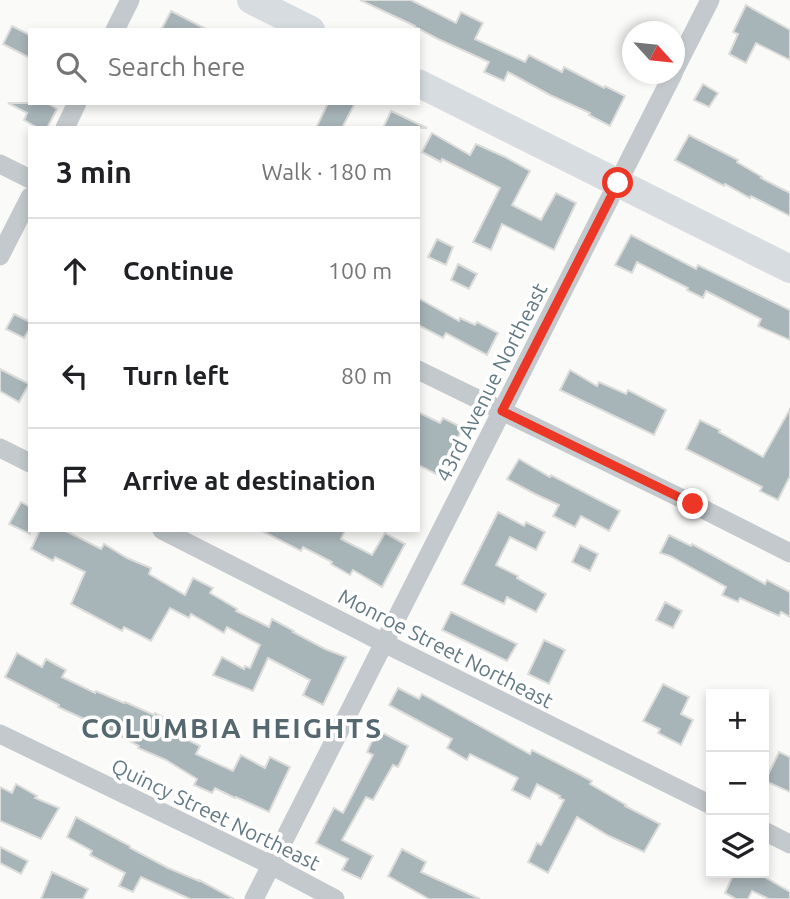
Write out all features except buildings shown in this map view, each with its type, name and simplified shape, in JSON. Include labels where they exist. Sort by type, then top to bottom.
[{"type":"street","points":[[116,28],[130,0]]},
{"type":"street","points":[[251,0],[306,28]]},
{"type":"street","name":"43rd Avenue Northeast","points":[[685,50],[710,0]]},
{"type":"street","points":[[420,84],[790,269]]},
{"type":"street","name":"43rd Avenue Northeast","points":[[254,899],[668,84]]},
{"type":"street","points":[[66,126],[76,105]]},
{"type":"street","points":[[0,164],[28,178]]},
{"type":"street","points":[[0,256],[28,201]]},
{"type":"street","points":[[420,371],[790,553]]},
{"type":"street","points":[[0,448],[28,462]]},
{"type":"street","name":"Monroe Street Northeast","points":[[166,532],[706,803]]},
{"type":"street","name":"Quincy Street Northeast","points":[[0,734],[271,865],[335,899]]},
{"type":"street","points":[[769,834],[790,844]]},
{"type":"district","name":"COLUMBIA HEIGHTS","points":[[232,727]]},
{"type":"route","points":[[618,183],[502,411],[693,504]]}]
